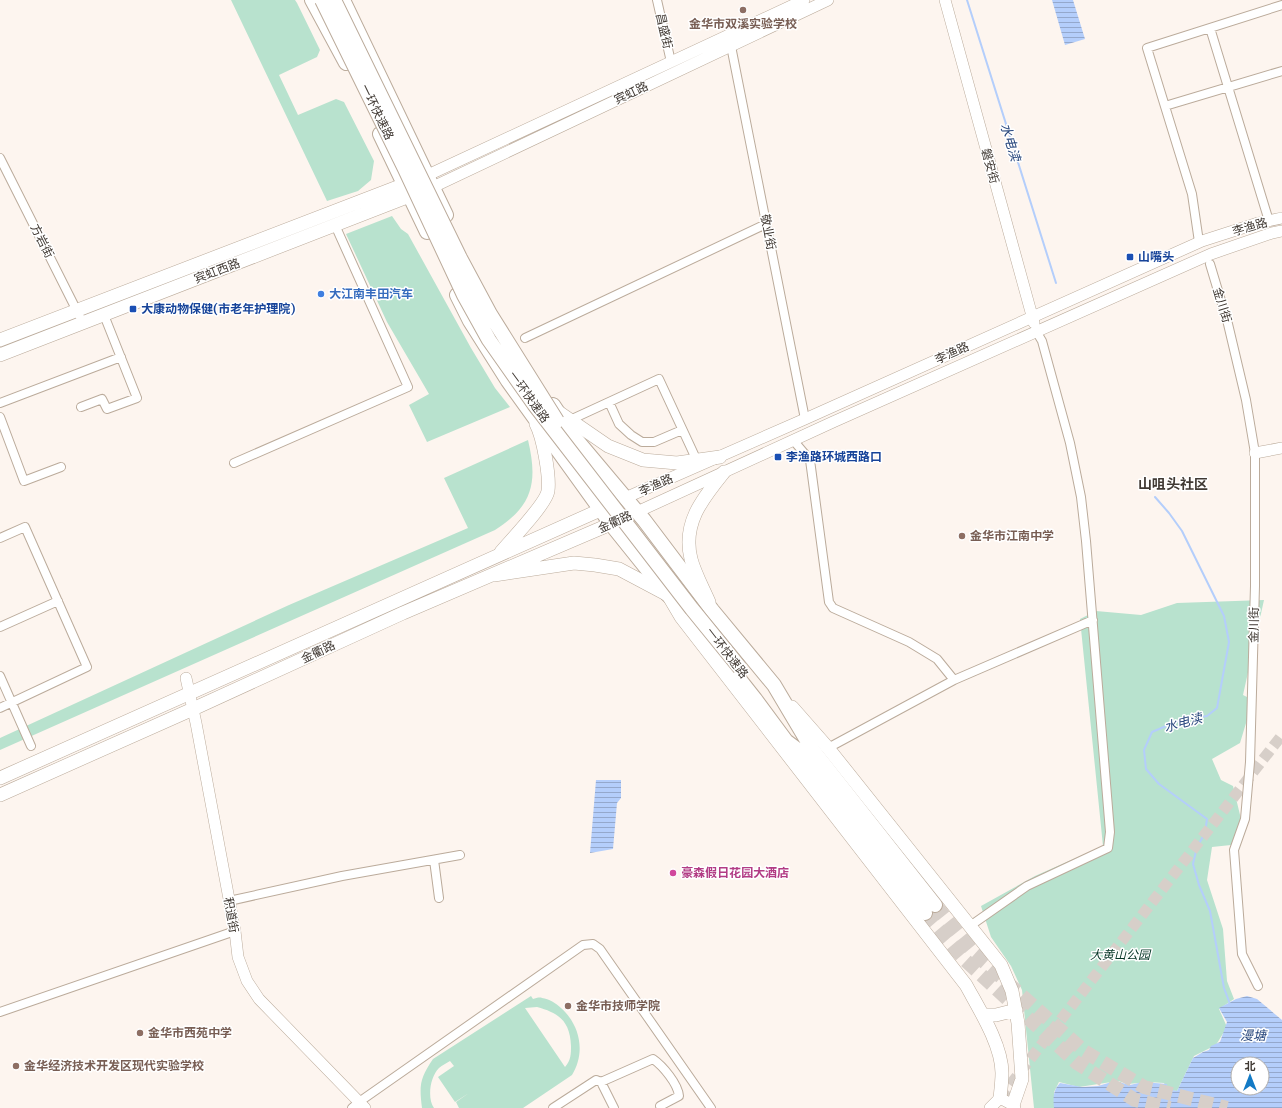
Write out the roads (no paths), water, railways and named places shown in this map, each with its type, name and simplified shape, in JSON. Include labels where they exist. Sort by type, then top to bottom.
[{"type":"highway","points":[[312,0],[359,88],[470,321],[508,381],[611,524],[668,595],[687,613],[786,741],[807,751]]},
{"type":"highway","name":"一环快速路","points":[[322,0],[405,169],[464,295],[489,340],[534,404],[692,609],[744,667]]},
{"type":"highway","name":"一环快速路","points":[[334,0],[460,258],[490,314],[558,423],[807,751]]},
{"type":"highway","points":[[343,0],[484,295],[530,370],[575,438],[637,512],[712,610],[774,685],[807,751],[930,909]]},
{"type":"main road","name":"宾虹路","points":[[430,181],[671,62],[804,0]]},
{"type":"main road","name":"宾虹路","points":[[430,181],[731,46],[828,0]]},
{"type":"main road","name":"磐安街","points":[[944,0],[1036,331]]},
{"type":"main road","name":"宾虹西路","points":[[0,340],[430,181]]},
{"type":"main road","name":"宾虹西路","points":[[0,355],[335,225],[407,190]]},
{"type":"main road","name":"李渔路","points":[[720,456],[1199,242],[1258,223],[1282,218]]},
{"type":"main road","name":"李渔路","points":[[637,512],[1036,331],[1211,254],[1282,231]]},
{"type":"main road","points":[[558,412],[608,446],[642,460],[698,463],[720,456]]},
{"type":"main road","points":[[499,555],[528,522],[548,492],[546,459],[540,431],[531,414]]},
{"type":"main road","points":[[1255,453],[1282,448]]},
{"type":"main road","name":"李渔路","points":[[625,498],[698,463]]},
{"type":"main road","points":[[712,610],[691,559],[689,538],[692,520],[701,501],[724,472]]},
{"type":"main road","name":"金衢路","points":[[0,778],[625,498]]},
{"type":"main road","name":"金衢路","points":[[0,794],[193,709],[403,613],[637,512]]},
{"type":"main road","points":[[494,575],[574,563],[596,565],[619,569],[668,595],[681,617],[966,985],[991,1031],[1000,1058],[1002,1072],[1000,1098],[990,1108]]},
{"type":"main road","name":"积道街","points":[[186,678],[235,931],[238,957],[247,981],[259,999],[359,1106]]},
{"type":"main road","points":[[774,685],[828,748],[1000,965],[1012,991],[1016,1010],[1022,1079],[1012,1107],[1000,1098]]},
{"type":"main road","points":[[983,1015],[996,1015],[1016,1010]]},
{"type":"street","name":"昌盛街","points":[[657,0],[671,62]]},
{"type":"street","points":[[1199,242],[1192,194],[1147,48],[1282,5]]},
{"type":"street","points":[[1210,28],[1269,221]]},
{"type":"street","name":"敬业街","points":[[731,46],[805,419]]},
{"type":"street","points":[[1165,106],[1282,71]]},
{"type":"street","name":"方岩街","points":[[0,158],[83,323]]},
{"type":"street","points":[[525,338],[766,224]]},
{"type":"street","points":[[234,463],[408,387],[335,225]]},
{"type":"street","name":"金川街","points":[[1210,264],[1228,324],[1246,400],[1255,453],[1255,586],[1250,762],[1245,819],[1234,850],[1242,954],[1258,986]]},
{"type":"street","points":[[81,407],[102,399],[107,409],[137,398],[104,315]]},
{"type":"street","points":[[970,926],[1027,886],[1108,848],[1110,832],[1093,620],[1081,497],[1070,443],[1042,341],[1036,331]]},
{"type":"street","points":[[0,404],[121,357]]},
{"type":"street","points":[[570,420],[659,379],[698,463]]},
{"type":"street","points":[[609,402],[619,424],[631,435],[642,442],[654,442],[682,430]]},
{"type":"street","points":[[0,416],[24,480],[61,467]]},
{"type":"street","points":[[794,440],[810,460],[829,602],[833,608],[909,642],[937,659],[954,680]]},
{"type":"street","points":[[0,538],[25,527],[87,667],[0,708]]},
{"type":"street","points":[[0,628],[58,601]]},
{"type":"street","points":[[828,748],[954,680],[1093,620]]},
{"type":"street","points":[[0,676],[31,746]]},
{"type":"street","points":[[229,901],[342,876],[460,855]]},
{"type":"street","points":[[434,860],[439,898]]},
{"type":"street","points":[[0,1012],[235,931]]},
{"type":"street","points":[[359,1106],[583,946],[593,944],[600,949],[711,1108]]},
{"type":"street","points":[[553,1108],[596,1080],[601,1082],[653,1059],[660,1064],[675,1084],[680,1096],[660,1106],[661,1108]]},
{"type":"street","points":[[601,1082],[614,1108]]},
{"type":"water","points":[[1052,0],[1073,0],[1085,39],[1065,45]]},
{"type":"water","points":[[596,780],[621,780],[621,798],[617,803],[613,849],[590,853]]},
{"type":"water","name":"漫塘","points":[[1247,996],[1257,999],[1282,1020],[1282,1108],[1054,1108],[1054,1095],[1060,1083],[1082,1087],[1098,1086],[1115,1081],[1130,1085],[1143,1082],[1167,1084],[1167,1089],[1177,1091],[1193,1058],[1209,1050],[1211,1046],[1220,1042],[1227,1022],[1219,1008],[1236,999]]},
{"type":"waterway","name":"水电渎","points":[[967,0],[1056,283]]},
{"type":"waterway","name":"水电渎","points":[[1155,497],[1182,531],[1224,616],[1229,642],[1217,708],[1207,716],[1178,721],[1152,732],[1144,750],[1146,769],[1159,784],[1207,819],[1205,833],[1197,847],[1193,864],[1199,885],[1210,911],[1224,988],[1230,1004]]},
{"type":"tunnel","points":[[1000,1098],[1282,735]]},
{"type":"tunnel","points":[[935,905],[974,953],[1084,1051],[1144,1087],[1227,1108]]},
{"type":"tunnel","points":[[925,913],[965,960],[1077,1063],[1135,1100],[1170,1108]]},
{"type":"place","name":"金华市双溪实验学校","points":[[743,10]]},
{"type":"place","name":"山嘴头","points":[[1130,257]]},
{"type":"place","name":"大江南丰田汽车","points":[[321,294]]},
{"type":"place","name":"大康动物保健(市老年护理院)","points":[[133,309]]},
{"type":"place","name":"李渔路环城西路口","points":[[778,457]]},
{"type":"place","name":"金华市江南中学","points":[[962,536]]},
{"type":"place","name":"豪森假日花园大酒店","points":[[673,873]]},
{"type":"place","name":"金华市技师学院","points":[[568,1006]]},
{"type":"place","name":"金华市西苑中学","points":[[140,1033]]},
{"type":"place","name":"金华经济技术开发区现代实验学校","points":[[16,1066]]},
{"type":"district","name":"山咀头社区","points":[[1173,484]]},
{"type":"park label","name":"大黄山公园","points":[[1120,955]]}]
